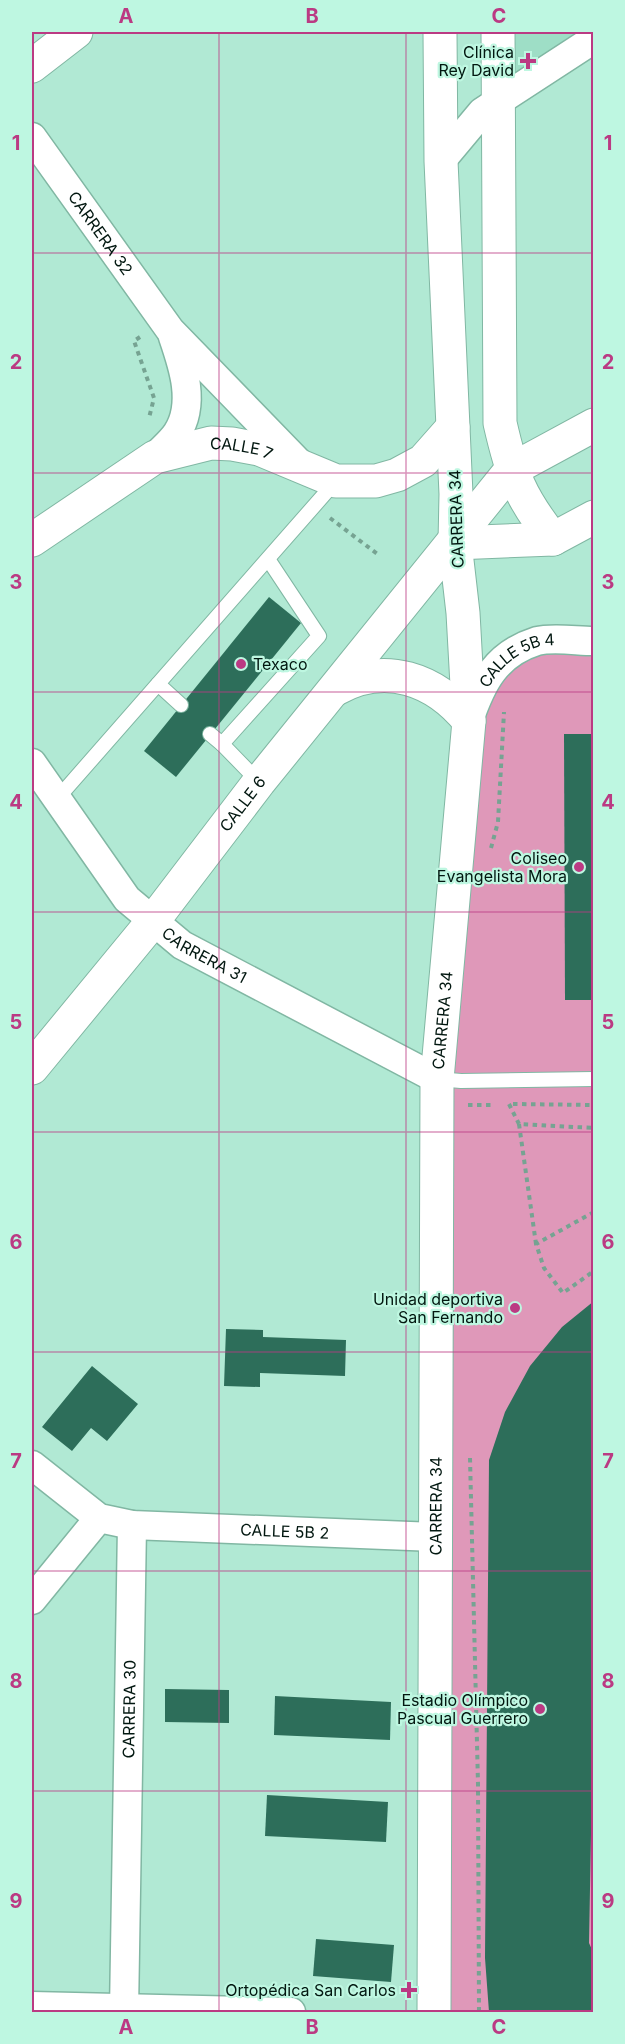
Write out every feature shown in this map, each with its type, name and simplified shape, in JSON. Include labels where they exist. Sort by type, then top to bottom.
[{"type":"main road","points":[[32,66],[76,32]]},
{"type":"main road","name":"CARRERA 34","points":[[434,2013],[437,1079],[469,721],[463,613],[455,543],[456,494],[441,161],[440,32]]},
{"type":"main road","points":[[498,32],[500,423],[511,470],[529,508],[553,539]]},
{"type":"main road","name":"CALLE 6","points":[[32,1068],[153,921],[259,782],[455,543],[511,470],[594,425]]},
{"type":"main road","name":"CALLE 7","points":[[32,540],[155,457],[211,443],[232,444],[259,449],[336,481],[376,482],[397,475],[423,461],[453,427]]},
{"type":"main road","points":[[455,543],[553,539],[594,517]]},
{"type":"main road","points":[[334,690],[355,678],[381,675],[407,678],[431,687],[453,702],[469,721]]},
{"type":"street","points":[[441,161],[467,127],[499,99],[594,39]]},
{"type":"street","name":"CARRERA 32","points":[[32,137],[170,330],[306,470]]},
{"type":"street","name":"CARRERA 32","points":[[155,457],[179,431],[186,406],[187,381],[170,330]]},
{"type":"street","name":"CALLE 5B 4","points":[[469,721],[479,689],[493,668],[508,657],[538,641],[594,641]]},
{"type":"street","name":"CARRERA 31","points":[[32,763],[127,899],[182,945],[437,1079]]},
{"type":"street","points":[[32,1465],[99,1518],[132,1525]]},
{"type":"street","points":[[32,1600],[99,1518]]},
{"type":"street","name":"CALLE 5B 2","points":[[132,1525],[435,1537]]},
{"type":"street","name":"CARRERA 30","points":[[124,2011],[132,1525]]},
{"type":"street","points":[[32,2006],[124,2011],[291,2013]]},
{"type":"lane","points":[[57,799],[336,481]]},
{"type":"lane","points":[[222,744],[319,636],[268,559]]},
{"type":"lane","points":[[158,684],[181,705]]},
{"type":"lane","points":[[210,734],[259,782]]},
{"type":"lane","points":[[437,1079],[461,1081],[594,1079]]},
{"type":"path","points":[[134,341],[154,398],[150,417],[143,425]]},
{"type":"path","points":[[313,507],[380,556]]},
{"type":"path","points":[[509,1104],[519,1124],[536,1244],[544,1268],[563,1293],[594,1271]]},
{"type":"path","points":[[461,1106],[594,1105]]},
{"type":"path","points":[[519,1124],[594,1128]]},
{"type":"path","points":[[536,1244],[594,1212]]},
{"type":"path","points":[[470,1450],[478,1784],[479,2013]]},
{"type":"shaded area","name":"Clínica Rey David","points":[[498,32],[593,32],[499,99]]},
{"type":"shaded area","name":"Unidad deportiva San Fernando","points":[[593,641],[593,2012],[434,2012],[437,1079],[469,721],[508,657]]},
{"type":"building","name":"Texaco","points":[[269,597],[301,623],[176,777],[144,751]]},
{"type":"building","name":"Coliseo Evangelista Mora","points":[[564,734],[594,734],[594,1000],[565,1000]]},
{"type":"building","name":"Estadio Olímpico Pascual Guerrero","points":[[594,1301],[594,1672],[589,1943],[594,1954],[594,2012],[489,2012],[485,1958],[489,1460],[505,1412],[530,1366],[562,1327]]},
{"type":"building","points":[[226,1329],[263,1330],[263,1337],[346,1340],[345,1376],[260,1373],[260,1387],[224,1386]]},
{"type":"building","points":[[92,1366],[138,1404],[107,1441],[91,1428],[72,1451],[42,1427]]},
{"type":"building","points":[[165,1689],[229,1690],[229,1723],[165,1722]]},
{"type":"building","points":[[275,1696],[391,1702],[390,1740],[274,1735]]},
{"type":"building","points":[[267,1795],[388,1802],[386,1842],[265,1836]]},
{"type":"building","points":[[316,1939],[394,1945],[391,1982],[313,1976]]},
{"type":"place","name":"Clínica Rey David","points":[[528,61]]},
{"type":"place","name":"Texaco","points":[[241,664]]},
{"type":"place","name":"Coliseo Evangelista Mora","points":[[579,867]]},
{"type":"place","name":"Unidad deportiva San Fernando","points":[[515,1308]]},
{"type":"place","name":"Estadio Olímpico Pascual Guerrero","points":[[540,1709]]},
{"type":"place","name":"Ortopédica San Carlos","points":[[409,1990]]}]
